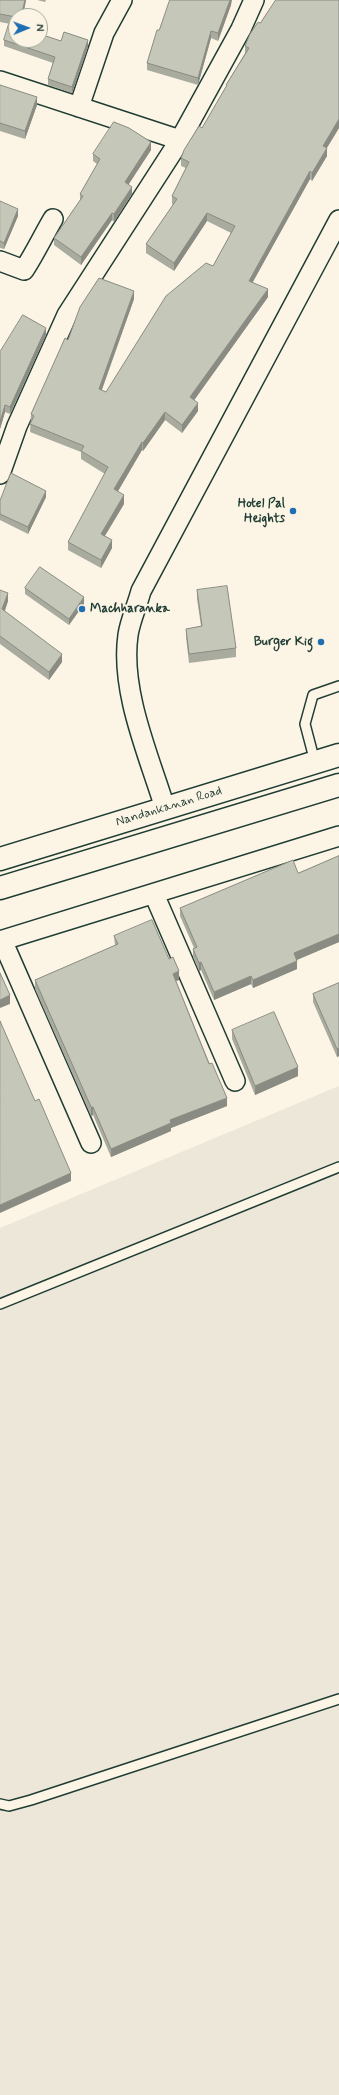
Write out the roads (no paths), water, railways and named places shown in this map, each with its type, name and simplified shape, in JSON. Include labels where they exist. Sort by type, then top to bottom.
[{"type":"main road","name":"Nandankanan Road","points":[[0,859],[339,755]]},
{"type":"main road","points":[[0,888],[339,785]]},
{"type":"street","points":[[78,107],[104,33],[122,0]]},
{"type":"street","points":[[0,474],[17,426],[67,315],[180,140],[241,29],[254,0]]},
{"type":"street","points":[[0,81],[180,140]]},
{"type":"street","points":[[0,261],[24,270],[35,254],[42,237],[53,219]]},
{"type":"street","points":[[165,808],[137,719],[127,671],[128,635],[141,591],[339,220]]},
{"type":"street","points":[[91,1143],[1,940],[339,836]]},
{"type":"street","points":[[154,894],[235,1081]]},
{"type":"lane","points":[[315,762],[305,724],[313,695],[339,686]]},
{"type":"lane","points":[[0,1304],[339,1167]]},
{"type":"lane","points":[[0,1804],[9,1806],[31,1800],[339,1699]]},
{"type":"place","name":"Hotel Pal Heights","points":[[293,511]]},
{"type":"place","name":"Machharanka","points":[[82,609]]},
{"type":"place","name":"Burger Kig","points":[[321,642]]}]
